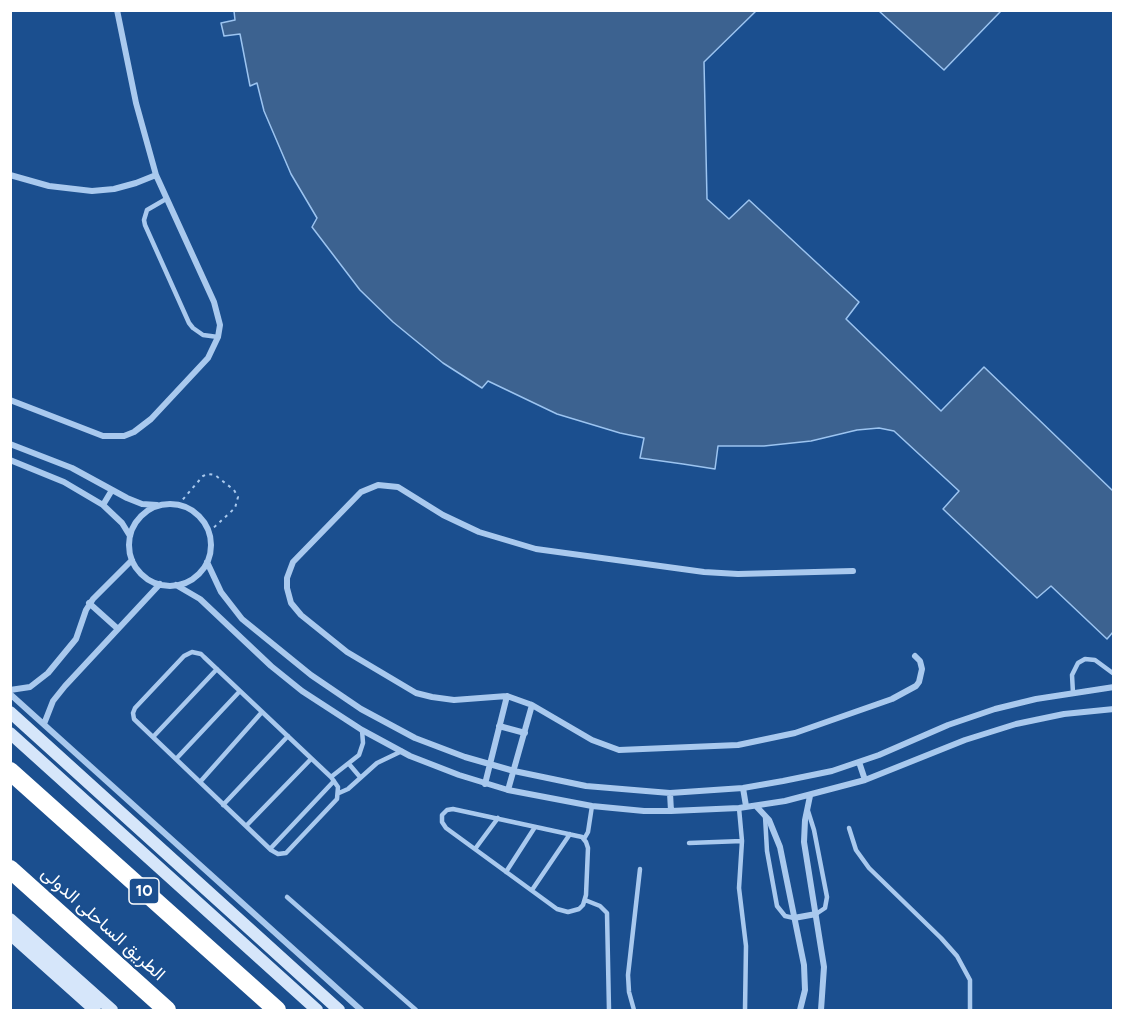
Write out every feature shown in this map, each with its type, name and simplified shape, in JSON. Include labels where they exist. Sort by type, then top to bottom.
[{"type":"highway","name":"10","points":[[10,771],[277,1011]]},
{"type":"highway","name":"الطريق الساحلى الدولى","points":[[10,869],[167,1011]]},
{"type":"main road","points":[[10,712],[339,1011]]},
{"type":"main road","points":[[10,733],[317,1011]]},
{"type":"main road","points":[[10,919],[112,1011]]},
{"type":"main road","points":[[10,934],[95,1011]]},
{"type":"street","points":[[10,400],[103,436],[124,436],[134,432],[151,419],[208,358],[219,337],[220,325],[214,302],[156,175],[136,103],[117,10]]},
{"type":"street","points":[[10,175],[49,186],[92,191],[114,189],[156,175]]},
{"type":"street","points":[[10,444],[72,468],[142,504],[178,505],[197,514],[209,532],[210,552],[207,562],[195,577],[176,585],[160,584],[143,575],[132,560],[129,544],[134,526],[140,517],[158,505]]},
{"type":"street","points":[[10,460],[64,482],[103,505],[117,518],[130,536]]},
{"type":"street","points":[[853,571],[704,573],[536,549],[479,532],[443,515],[404,490],[384,485],[372,486],[361,492],[293,562],[287,578],[287,588],[295,609],[324,634],[373,669],[408,689],[432,697],[468,700],[507,696],[532,705],[592,740],[620,750],[738,745],[795,733],[892,699],[916,686],[922,669],[920,661],[915,656]]},
{"type":"street","points":[[103,505],[112,490]]},
{"type":"street","points":[[10,692],[30,687],[48,672],[76,639],[89,603],[132,560]]},
{"type":"street","points":[[207,562],[213,578],[230,606],[281,652],[361,709],[393,727],[491,765],[586,786],[670,793],[743,788],[808,777],[859,762],[971,716],[1019,703],[1113,687]]},
{"type":"street","points":[[44,724],[59,693],[160,584]]},
{"type":"street","points":[[176,585],[200,599],[271,666],[302,691],[362,730],[435,766],[485,784],[592,806],[644,811],[756,806],[810,796],[865,780],[965,740],[1016,724],[1064,714],[1113,710]]},
{"type":"street","points":[[89,603],[118,629]]},
{"type":"street","points":[[10,692],[361,1011]]},
{"type":"street","points":[[485,784],[507,696]]},
{"type":"street","points":[[508,790],[532,705]]},
{"type":"street","points":[[500,726],[525,733]]},
{"type":"street","points":[[859,762],[865,780]]},
{"type":"street","points":[[742,807],[743,788]]},
{"type":"street","points":[[670,793],[671,811]]},
{"type":"street","points":[[810,796],[804,842],[824,967],[820,1011]]},
{"type":"street","points":[[756,806],[765,816],[777,838],[805,978],[800,1011]]},
{"type":"street","points":[[794,918],[816,914]]},
{"type":"lane","points":[[166,200],[147,210],[145,225],[189,322],[203,335],[219,337]]},
{"type":"lane","points":[[188,654],[201,654],[240,691],[333,779],[338,787],[339,793],[335,801],[289,851],[278,854],[223,805],[134,719],[135,708],[188,654]]},
{"type":"lane","points":[[1074,693],[1072,675],[1078,663],[1084,659],[1095,660],[1113,674]]},
{"type":"lane","points":[[153,737],[217,669]]},
{"type":"lane","points":[[176,759],[240,691]]},
{"type":"lane","points":[[200,782],[262,712]]},
{"type":"lane","points":[[270,849],[333,779],[359,755],[362,749],[362,730]]},
{"type":"lane","points":[[223,805],[288,736]]},
{"type":"lane","points":[[339,793],[348,789],[377,763],[402,751]]},
{"type":"lane","points":[[246,826],[311,759]]},
{"type":"lane","points":[[349,764],[360,777]]},
{"type":"lane","points":[[584,839],[588,832],[592,806]]},
{"type":"lane","points":[[742,807],[739,880],[747,946],[745,1011]]},
{"type":"lane","points":[[453,808],[584,839],[588,848],[585,900],[579,909],[562,912],[443,825],[441,819],[444,812],[453,808]]},
{"type":"lane","points":[[807,809],[814,830],[827,897],[825,908],[816,914]]},
{"type":"lane","points":[[765,816],[767,851],[777,906],[785,916],[794,918]]},
{"type":"lane","points":[[476,849],[498,818]]},
{"type":"lane","points":[[506,872],[535,826]]},
{"type":"lane","points":[[849,828],[856,850],[869,868],[957,956],[970,981],[970,1011]]},
{"type":"lane","points":[[532,890],[570,834]]},
{"type":"lane","points":[[689,843],[742,841]]},
{"type":"lane","points":[[634,1011],[629,992],[628,975],[640,869]]},
{"type":"lane","points":[[288,897],[416,1011]]},
{"type":"lane","points":[[585,900],[603,907],[607,913],[609,1011]]},
{"type":"path","points":[[178,505],[208,474],[215,475],[234,490],[238,496],[237,504],[209,532]]},
{"type":"water","points":[[234,11],[756,11],[704,62],[707,199],[729,219],[749,200],[859,302],[846,319],[941,411],[984,367],[1113,491],[1113,632],[1107,639],[1051,586],[1037,598],[943,509],[959,491],[894,431],[879,428],[857,430],[811,441],[764,446],[718,446],[715,469],[640,458],[644,438],[557,414],[488,381],[482,388],[443,363],[393,322],[360,290],[312,227],[317,218],[291,174],[264,111],[257,83],[250,86],[240,34],[224,36],[221,23],[235,20]]},
{"type":"water","points":[[879,11],[1001,11],[944,70]]}]
